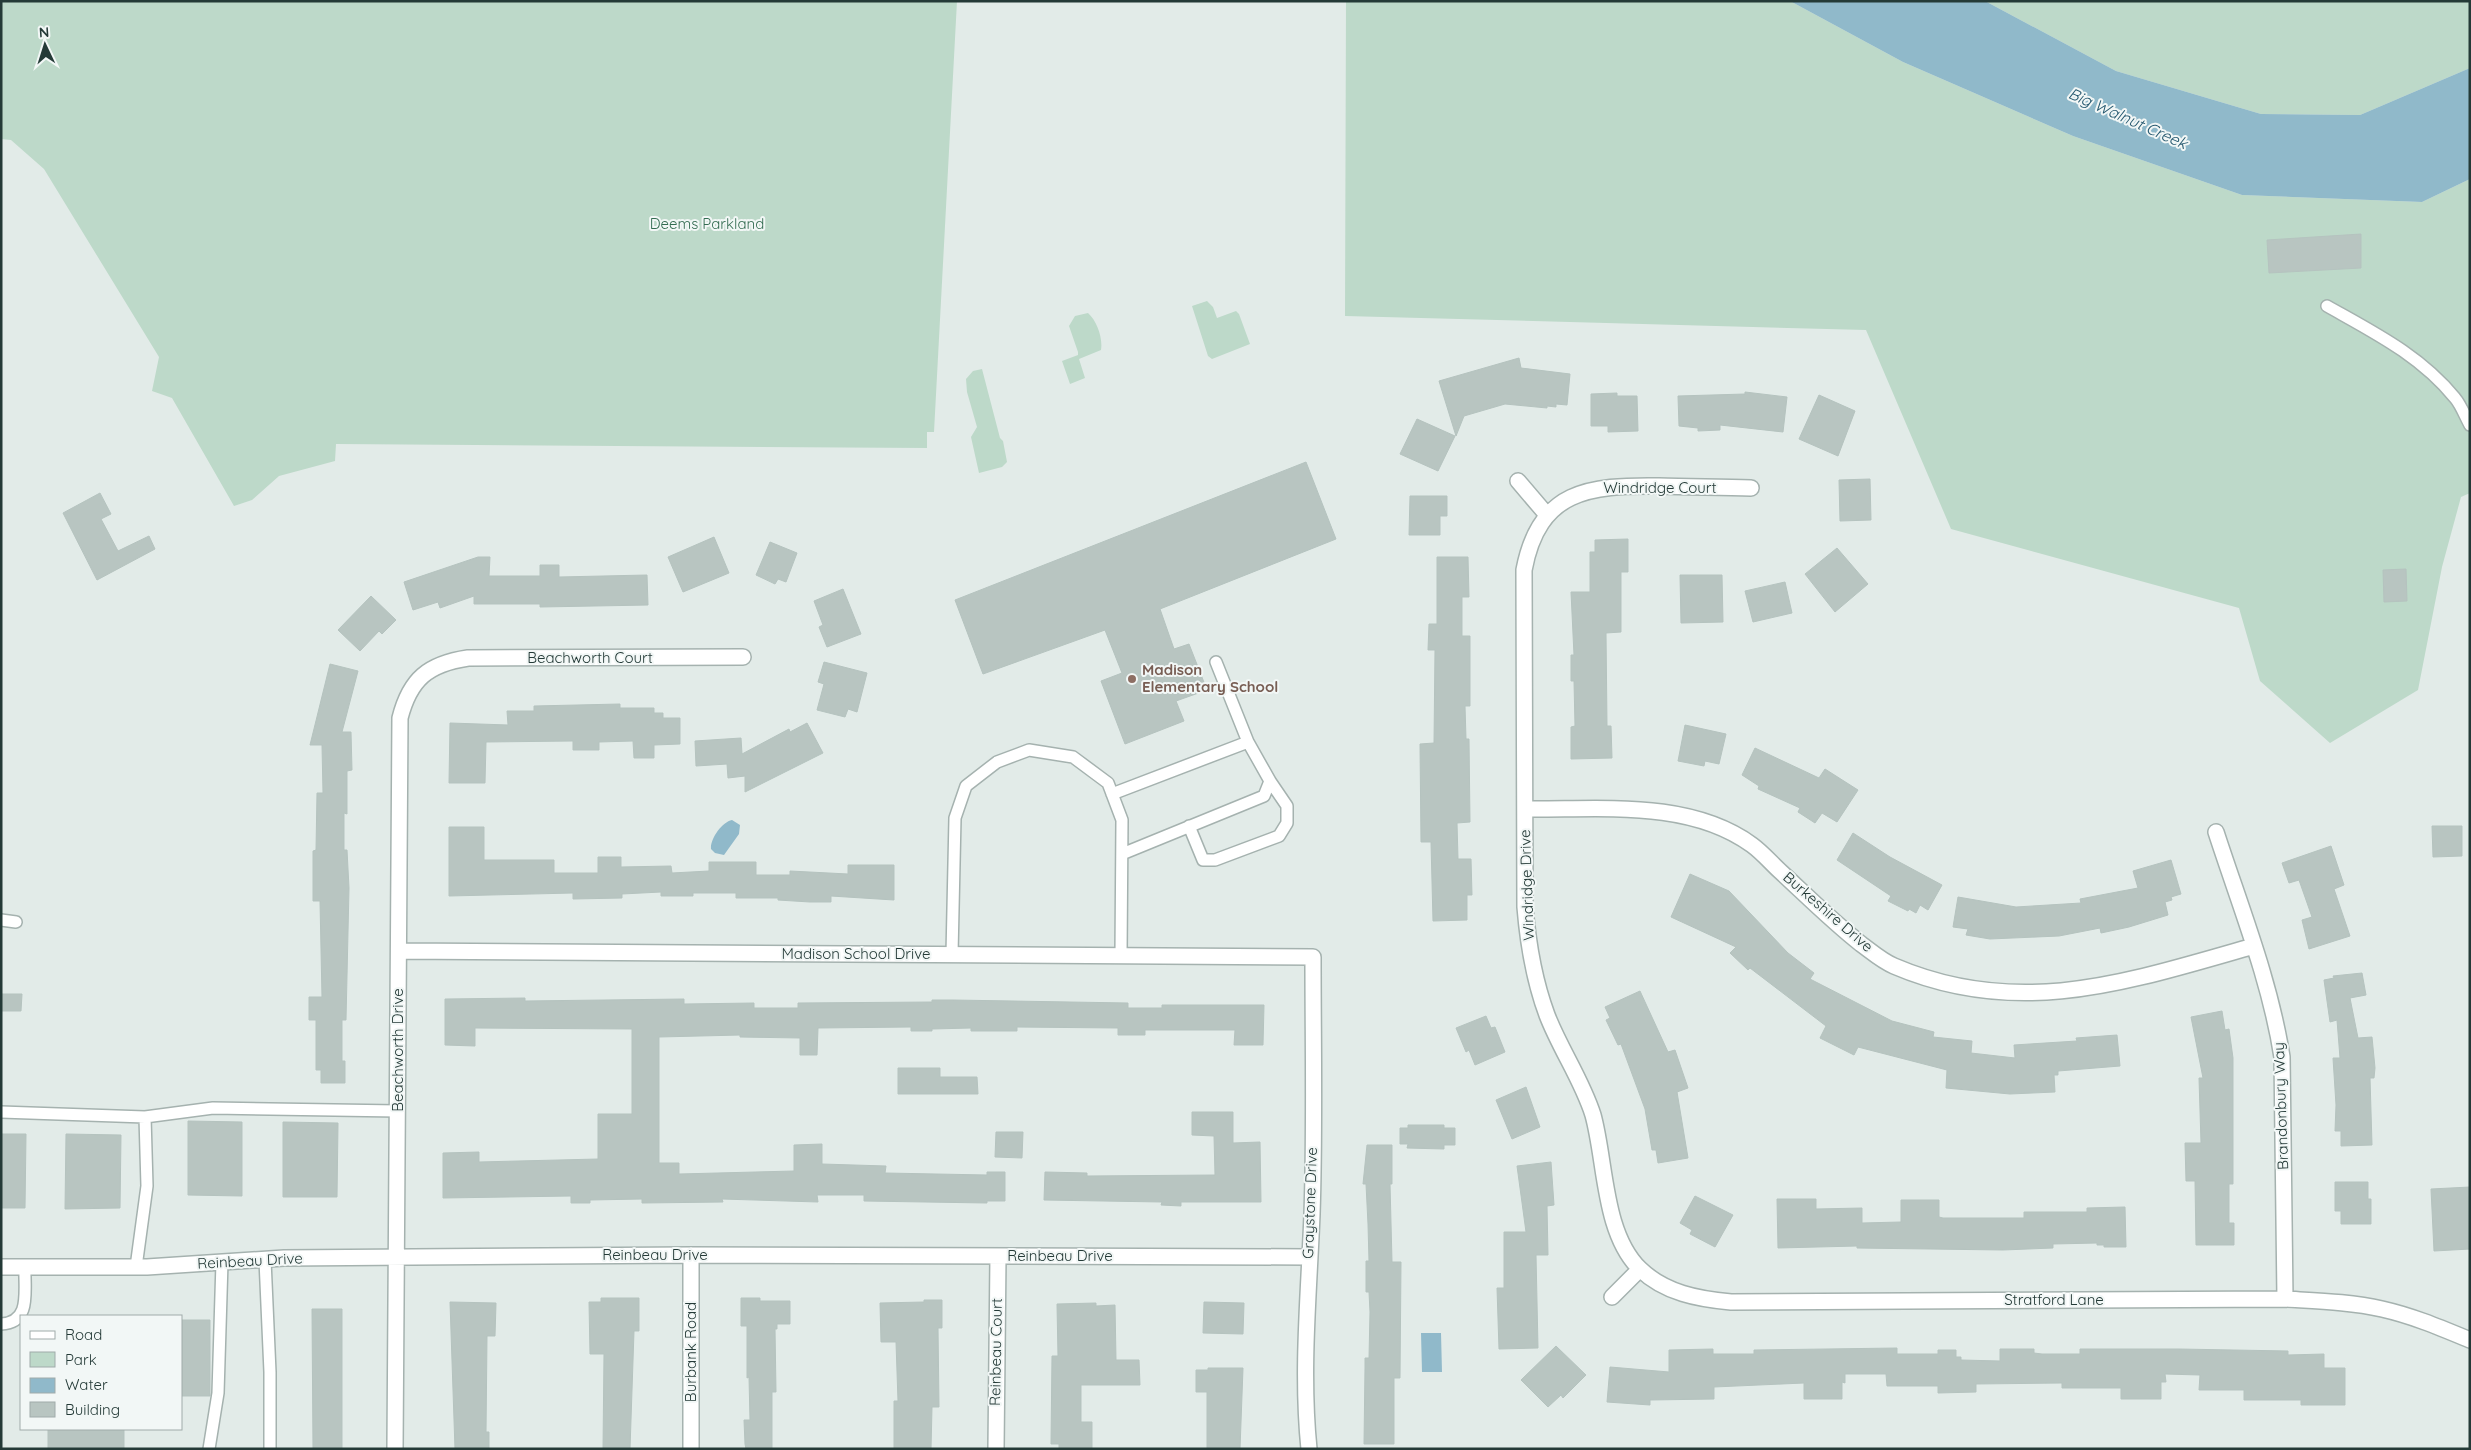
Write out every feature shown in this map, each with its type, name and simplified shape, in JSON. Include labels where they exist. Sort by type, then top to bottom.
[{"type":"street","points":[[1518,482],[1547,516]]},
{"type":"street","name":"Windridge Court","points":[[1547,516],[1562,502],[1578,493],[1597,488],[1616,486],[1751,488]]},
{"type":"street","name":"Windridge Drive","points":[[1547,516],[1535,532],[1528,550],[1524,570],[1525,907],[1528,939],[1535,973],[1548,1016],[1592,1112],[1617,1231],[1626,1251],[1640,1269]]},
{"type":"street","name":"Beachworth Court","points":[[437,665],[468,658],[743,657]]},
{"type":"street","name":"Beachworth Drive","points":[[395,1449],[400,718],[411,687],[422,675],[437,665]]},
{"type":"street","name":"Burkeshire Drive","points":[[1525,809],[1644,810],[1683,816],[1718,827],[1752,845],[1827,916],[1892,965],[1967,989],[2015,994],[2109,984],[2254,946]]},
{"type":"street","name":"Brandonbury Way","points":[[2216,832],[2254,946],[2276,1023],[2282,1057],[2285,1299]]},
{"type":"street","name":"Madison School Drive","points":[[399,951],[1313,957]]},
{"type":"street","name":"Graystone Drive","points":[[1309,1449],[1306,1417],[1309,1257],[1312,1215],[1313,957]]},
{"type":"street","name":"Reinbeau Drive","points":[[1,1267],[136,1267],[265,1260],[691,1255],[1309,1257]]},
{"type":"street","name":"Burbank Road","points":[[691,1255],[691,1449]]},
{"type":"street","name":"Reinbeau Court","points":[[996,1449],[998,1256]]},
{"type":"street","points":[[1612,1297],[1640,1269]]},
{"type":"street","name":"Stratford Lane","points":[[1640,1269],[1660,1283],[1682,1294],[1731,1302],[2285,1299],[2380,1308],[2419,1319],[2470,1340]]},
{"type":"lane","points":[[2327,306],[2399,346],[2420,363],[2456,398],[2470,424]]},
{"type":"lane","points":[[1189,826],[1203,860],[1215,860],[1279,836],[1287,823],[1287,806],[1270,781],[1248,742],[1216,662]]},
{"type":"lane","points":[[1112,794],[1248,742]]},
{"type":"lane","points":[[952,954],[954,818],[966,786],[997,762],[1028,750],[1073,757],[1108,784],[1122,820],[1121,955]]},
{"type":"lane","points":[[1122,854],[1264,796],[1270,781]]},
{"type":"lane","points":[[1,920],[16,922]]},
{"type":"lane","points":[[1,1112],[145,1117],[213,1108],[398,1111]]},
{"type":"lane","points":[[136,1267],[147,1186],[145,1117]]},
{"type":"lane","points":[[265,1260],[270,1372],[270,1449]]},
{"type":"lane","points":[[210,1449],[218,1393],[222,1262]]},
{"type":"lane","points":[[22,1315],[24,1310],[24,1267]]},
{"type":"lane","points":[[1,1324],[12,1323],[20,1318]]},
{"type":"green space","name":"Deems Parkland","points":[[1,1],[957,1],[934,432],[927,432],[927,448],[336,444],[335,461],[279,476],[252,500],[234,506],[172,398],[152,391],[159,357],[44,169],[11,140],[1,139]]},
{"type":"green space","points":[[1346,1],[1790,1],[1903,62],[2073,136],[2242,195],[2422,202],[2470,179],[2470,493],[2461,497],[2442,567],[2418,690],[2330,743],[2260,681],[2239,608],[1951,529],[1866,330],[1345,316]]},
{"type":"green space","points":[[1985,1],[2470,1],[2470,68],[2360,115],[2261,114],[2116,71]]},
{"type":"green space","points":[[1207,301],[1213,307],[1217,318],[1236,311],[1239,314],[1250,344],[1212,359],[1208,356],[1192,306]]},
{"type":"green space","points":[[1088,313],[1099,330],[1101,350],[1079,359],[1085,378],[1070,384],[1062,361],[1078,355],[1078,352],[1069,326],[1075,316]]},
{"type":"green space","points":[[982,369],[1000,438],[1003,441],[1007,462],[1002,467],[979,473],[971,437],[977,427],[967,392],[966,379],[973,371]]},
{"type":"water","name":"Big Walnut Creek","points":[[1790,1],[1985,1],[2116,71],[2261,114],[2360,115],[2470,68],[2470,179],[2422,202],[2242,195],[2073,136],[1903,62]]},
{"type":"water","points":[[732,820],[740,825],[739,834],[724,855],[715,853],[711,849],[712,841],[721,827]]},
{"type":"water","points":[[1421,1333],[1441,1333],[1442,1372],[1422,1372]]},
{"type":"building","points":[[2361,234],[2361,268],[2269,273],[2267,240]]},
{"type":"building","points":[[1519,358],[1521,368],[1570,374],[1567,405],[1556,404],[1556,407],[1547,406],[1547,408],[1505,404],[1464,416],[1456,436],[1439,381]]},
{"type":"building","points":[[1745,392],[1787,397],[1783,432],[1720,425],[1720,430],[1698,431],[1698,428],[1679,426],[1678,396],[1745,394]]},
{"type":"building","points":[[1617,393],[1617,396],[1637,396],[1638,431],[1608,432],[1608,426],[1591,426],[1591,394]]},
{"type":"building","points":[[1819,395],[1855,411],[1838,456],[1799,439]]},
{"type":"building","points":[[1417,419],[1455,436],[1438,471],[1400,454]]},
{"type":"building","points":[[1306,462],[1336,539],[1160,609],[1174,649],[1189,644],[1207,690],[1176,701],[1184,721],[1125,744],[1101,681],[1122,673],[1105,630],[983,674],[955,600]]},
{"type":"building","points":[[1870,479],[1871,520],[1840,521],[1839,480]]},
{"type":"building","points":[[100,493],[111,514],[101,519],[118,551],[149,536],[155,549],[97,580],[63,513]]},
{"type":"building","points":[[1410,496],[1447,496],[1447,516],[1440,516],[1440,535],[1409,535]]},
{"type":"building","points":[[714,537],[729,573],[683,592],[668,557]]},
{"type":"building","points":[[1628,539],[1628,572],[1621,572],[1621,632],[1606,633],[1607,726],[1611,726],[1612,758],[1571,759],[1571,727],[1575,726],[1574,681],[1571,681],[1571,655],[1574,655],[1571,592],[1590,592],[1590,552],[1595,552],[1595,540]]},
{"type":"building","points":[[770,542],[797,553],[786,582],[778,579],[775,584],[756,575]]},
{"type":"building","points":[[1837,548],[1868,584],[1835,612],[1805,574]]},
{"type":"building","points":[[478,557],[490,557],[489,576],[540,576],[540,565],[559,565],[559,577],[647,575],[648,605],[540,607],[540,604],[474,604],[474,596],[440,608],[438,602],[413,610],[404,582]]},
{"type":"building","points":[[1437,557],[1468,557],[1469,597],[1462,597],[1462,636],[1470,636],[1470,706],[1465,706],[1466,739],[1469,739],[1470,822],[1457,823],[1458,859],[1471,859],[1472,895],[1467,895],[1467,920],[1433,921],[1431,842],[1421,842],[1420,744],[1434,743],[1435,650],[1428,650],[1429,624],[1437,624]]},
{"type":"building","points":[[2406,569],[2407,601],[2384,602],[2383,570]]},
{"type":"building","points":[[1680,575],[1722,575],[1723,622],[1681,623]]},
{"type":"building","points":[[1785,582],[1792,613],[1753,622],[1745,591]]},
{"type":"building","points":[[843,589],[861,634],[827,647],[819,627],[823,625],[814,601]]},
{"type":"building","points":[[371,596],[396,620],[382,634],[379,631],[360,651],[338,630]]},
{"type":"building","points":[[824,662],[867,673],[857,712],[848,709],[845,717],[817,710],[824,684],[818,682]]},
{"type":"building","points":[[330,664],[358,671],[342,732],[351,732],[352,770],[347,771],[347,814],[344,813],[344,850],[347,850],[349,888],[346,1020],[342,1020],[342,1061],[345,1061],[345,1083],[321,1083],[321,1070],[316,1070],[316,1020],[309,1020],[309,997],[322,997],[320,901],[313,901],[313,851],[316,850],[317,793],[323,793],[322,745],[310,745]]},
{"type":"building","points":[[620,704],[620,708],[654,708],[654,713],[663,713],[663,718],[680,718],[680,744],[654,745],[654,758],[634,758],[633,741],[599,742],[599,750],[573,750],[573,741],[486,742],[485,783],[449,783],[450,723],[508,725],[507,711],[534,711],[534,706]]},
{"type":"building","points":[[807,723],[823,753],[745,792],[745,776],[728,778],[727,764],[696,766],[695,741],[741,738],[742,754],[789,729],[790,732]]},
{"type":"building","points":[[1685,725],[1726,734],[1719,764],[1705,761],[1704,766],[1678,761]]},
{"type":"building","points":[[1755,748],[1819,778],[1825,769],[1858,790],[1837,822],[1822,813],[1815,823],[1798,812],[1800,808],[1758,789],[1759,786],[1742,775]]},
{"type":"building","points":[[2432,826],[2462,826],[2462,856],[2433,857]]},
{"type":"building","points":[[449,827],[484,827],[484,860],[554,860],[554,873],[598,873],[598,857],[621,857],[621,867],[671,866],[672,873],[709,871],[709,862],[756,862],[756,875],[790,875],[790,871],[848,874],[848,865],[894,865],[894,900],[831,896],[831,902],[810,902],[778,900],[778,898],[736,898],[736,893],[693,893],[693,896],[661,896],[661,892],[622,894],[622,898],[573,899],[573,893],[449,896]]},
{"type":"building","points":[[1853,833],[1890,857],[1942,885],[1928,910],[1920,905],[1916,913],[1888,901],[1891,896],[1837,860]]},
{"type":"building","points":[[2331,846],[2344,885],[2334,889],[2350,936],[2309,949],[2302,920],[2312,917],[2299,880],[2289,883],[2282,863]]},
{"type":"building","points":[[2171,860],[2181,894],[2171,897],[2172,900],[2165,902],[2168,915],[2129,927],[2101,933],[2100,928],[2059,936],[1990,939],[1966,935],[1968,929],[1953,927],[1958,897],[2016,907],[2081,903],[2080,899],[2138,888],[2133,871]]},
{"type":"building","points":[[1690,874],[1729,891],[1788,953],[1814,973],[1810,979],[1892,1021],[1934,1032],[1933,1037],[1972,1041],[1971,1053],[2015,1058],[2014,1045],[2077,1041],[2076,1038],[2117,1035],[2120,1066],[2058,1071],[2058,1075],[2054,1075],[2055,1092],[2010,1094],[1946,1088],[1947,1070],[1858,1047],[1854,1055],[1820,1038],[1826,1026],[1750,968],[1748,970],[1730,953],[1736,947],[1671,917]]},
{"type":"building","points":[[2362,973],[2366,995],[2350,998],[2358,1038],[2372,1037],[2375,1068],[2374,1078],[2370,1078],[2372,1145],[2341,1146],[2341,1131],[2335,1131],[2336,1105],[2333,1058],[2340,1058],[2337,1020],[2330,1022],[2324,980],[2334,978],[2333,976]]},
{"type":"building","points":[[1640,991],[1668,1052],[1675,1050],[1688,1088],[1677,1092],[1688,1158],[1658,1163],[1656,1150],[1652,1150],[1645,1109],[1621,1044],[1618,1045],[1606,1020],[1610,1018],[1605,1007]]},
{"type":"building","points":[[1,994],[22,994],[21,1011],[1,1011]]},
{"type":"building","points":[[525,998],[525,1001],[684,999],[684,1004],[754,1003],[754,1008],[798,1008],[798,1003],[932,1002],[932,1000],[1128,1003],[1128,1008],[1162,1008],[1162,1005],[1264,1005],[1263,1045],[1234,1045],[1235,1030],[1145,1030],[1145,1035],[1118,1035],[1118,1028],[1017,1027],[1017,1031],[971,1031],[971,1028],[911,1031],[911,1027],[818,1028],[817,1055],[800,1055],[800,1038],[740,1037],[740,1035],[659,1037],[659,1163],[679,1163],[679,1174],[794,1171],[794,1145],[822,1144],[822,1164],[886,1166],[885,1173],[987,1175],[987,1172],[1005,1172],[1005,1201],[987,1201],[987,1203],[864,1201],[864,1195],[817,1195],[818,1202],[722,1199],[723,1202],[642,1203],[642,1199],[590,1200],[590,1203],[571,1203],[571,1196],[443,1198],[443,1153],[479,1152],[479,1162],[598,1159],[598,1114],[632,1114],[632,1029],[475,1028],[475,1046],[445,1045],[445,999]]},
{"type":"building","points":[[2222,1011],[2225,1030],[2229,1029],[2233,1058],[2233,1184],[2229,1184],[2229,1223],[2234,1223],[2234,1245],[2196,1245],[2195,1181],[2186,1181],[2185,1143],[2201,1143],[2199,1078],[2203,1078],[2191,1017]]},
{"type":"building","points":[[1486,1016],[1491,1028],[1495,1027],[1505,1052],[1475,1065],[1469,1050],[1466,1052],[1456,1028]]},
{"type":"building","points":[[898,1068],[940,1068],[940,1077],[977,1077],[978,1094],[898,1094]]},
{"type":"building","points":[[1526,1087],[1540,1127],[1512,1139],[1496,1100]]},
{"type":"building","points":[[1192,1112],[1233,1112],[1233,1143],[1260,1142],[1261,1202],[1181,1202],[1181,1206],[1161,1205],[1162,1202],[1044,1200],[1045,1172],[1087,1173],[1087,1176],[1215,1175],[1214,1136],[1192,1135]]},
{"type":"building","points":[[188,1121],[242,1122],[242,1196],[188,1195]]},
{"type":"building","points":[[283,1122],[338,1123],[337,1197],[283,1197]]},
{"type":"building","points":[[1408,1125],[1444,1125],[1444,1128],[1455,1128],[1455,1145],[1444,1145],[1444,1149],[1407,1148],[1408,1144],[1400,1144],[1400,1128],[1408,1128]]},
{"type":"building","points":[[996,1132],[1023,1132],[1022,1158],[995,1157]]},
{"type":"building","points":[[1,1134],[26,1134],[25,1208],[1,1208]]},
{"type":"building","points":[[66,1134],[121,1135],[120,1208],[65,1209]]},
{"type":"building","points":[[1367,1145],[1392,1145],[1392,1184],[1390,1184],[1392,1262],[1401,1262],[1400,1378],[1394,1378],[1394,1444],[1364,1444],[1365,1358],[1369,1358],[1370,1312],[1369,1292],[1366,1292],[1366,1261],[1369,1261],[1366,1184],[1363,1184]]},
{"type":"building","points":[[1551,1162],[1554,1205],[1547,1206],[1548,1255],[1536,1255],[1538,1348],[1499,1349],[1497,1288],[1504,1288],[1504,1232],[1526,1232],[1517,1166]]},
{"type":"building","points":[[2335,1182],[2368,1182],[2368,1199],[2371,1199],[2371,1224],[2341,1224],[2341,1211],[2335,1211]]},
{"type":"building","points":[[2470,1187],[2470,1249],[2434,1251],[2431,1189]]},
{"type":"building","points":[[1695,1196],[1733,1215],[1715,1247],[1690,1234],[1692,1230],[1680,1223]]},
{"type":"building","points":[[1777,1199],[1816,1199],[1816,1209],[1862,1208],[1862,1223],[1901,1222],[1901,1200],[1939,1200],[1939,1217],[1943,1218],[2024,1218],[2024,1212],[2087,1212],[2087,1208],[2125,1207],[2126,1247],[2104,1247],[2104,1245],[2097,1245],[2097,1243],[2053,1244],[2053,1248],[2003,1250],[1857,1248],[1857,1246],[1778,1248]]},
{"type":"building","points":[[601,1298],[639,1298],[639,1331],[634,1331],[630,1449],[603,1449],[604,1354],[590,1354],[589,1302],[601,1302]]},
{"type":"building","points":[[741,1298],[760,1298],[760,1301],[790,1301],[790,1324],[777,1324],[777,1329],[775,1329],[776,1392],[772,1392],[772,1449],[746,1449],[744,1420],[750,1420],[749,1377],[747,1378],[747,1326],[741,1326]]},
{"type":"building","points":[[924,1300],[942,1300],[942,1328],[938,1328],[939,1407],[932,1407],[931,1449],[894,1449],[894,1401],[898,1401],[896,1342],[881,1342],[880,1303],[924,1302]]},
{"type":"building","points":[[450,1302],[496,1303],[495,1336],[487,1336],[486,1432],[489,1432],[489,1449],[455,1449]]},
{"type":"building","points":[[1204,1302],[1244,1303],[1243,1334],[1203,1333]]},
{"type":"building","points":[[1096,1303],[1096,1306],[1115,1305],[1116,1360],[1139,1360],[1140,1385],[1081,1385],[1081,1422],[1092,1422],[1092,1449],[1059,1449],[1059,1444],[1051,1444],[1052,1356],[1058,1356],[1057,1304]]},
{"type":"building","points":[[312,1309],[342,1309],[342,1449],[313,1449]]},
{"type":"building","points":[[182,1320],[210,1320],[210,1396],[182,1396]]},
{"type":"building","points":[[1556,1346],[1586,1375],[1563,1398],[1561,1395],[1548,1407],[1521,1380]]},
{"type":"building","points":[[1897,1348],[1897,1354],[1938,1354],[1938,1350],[1956,1350],[1956,1357],[1961,1357],[1961,1360],[2000,1361],[2000,1349],[2034,1349],[2034,1353],[2042,1354],[2080,1354],[2080,1349],[2179,1349],[2288,1351],[2288,1355],[2324,1354],[2324,1368],[2345,1368],[2345,1405],[2301,1405],[2301,1400],[2244,1400],[2244,1390],[2199,1390],[2200,1375],[2165,1374],[2166,1382],[2161,1382],[2161,1399],[2121,1399],[2121,1388],[2062,1388],[2062,1383],[1976,1384],[1976,1392],[1938,1393],[1938,1386],[1887,1386],[1886,1374],[1845,1374],[1845,1383],[1842,1382],[1842,1399],[1804,1399],[1804,1383],[1714,1387],[1714,1399],[1650,1400],[1650,1405],[1607,1402],[1610,1367],[1669,1372],[1669,1350],[1713,1349],[1713,1354],[1754,1354],[1754,1350]]},
{"type":"building","points":[[1208,1368],[1243,1368],[1240,1449],[1207,1449],[1207,1392],[1196,1392],[1196,1370],[1208,1370]]},
{"type":"building","points":[[48,1430],[124,1430],[124,1449],[48,1449]]},
{"type":"place","name":"Madison Elementary School","points":[[1132,679]]}]
